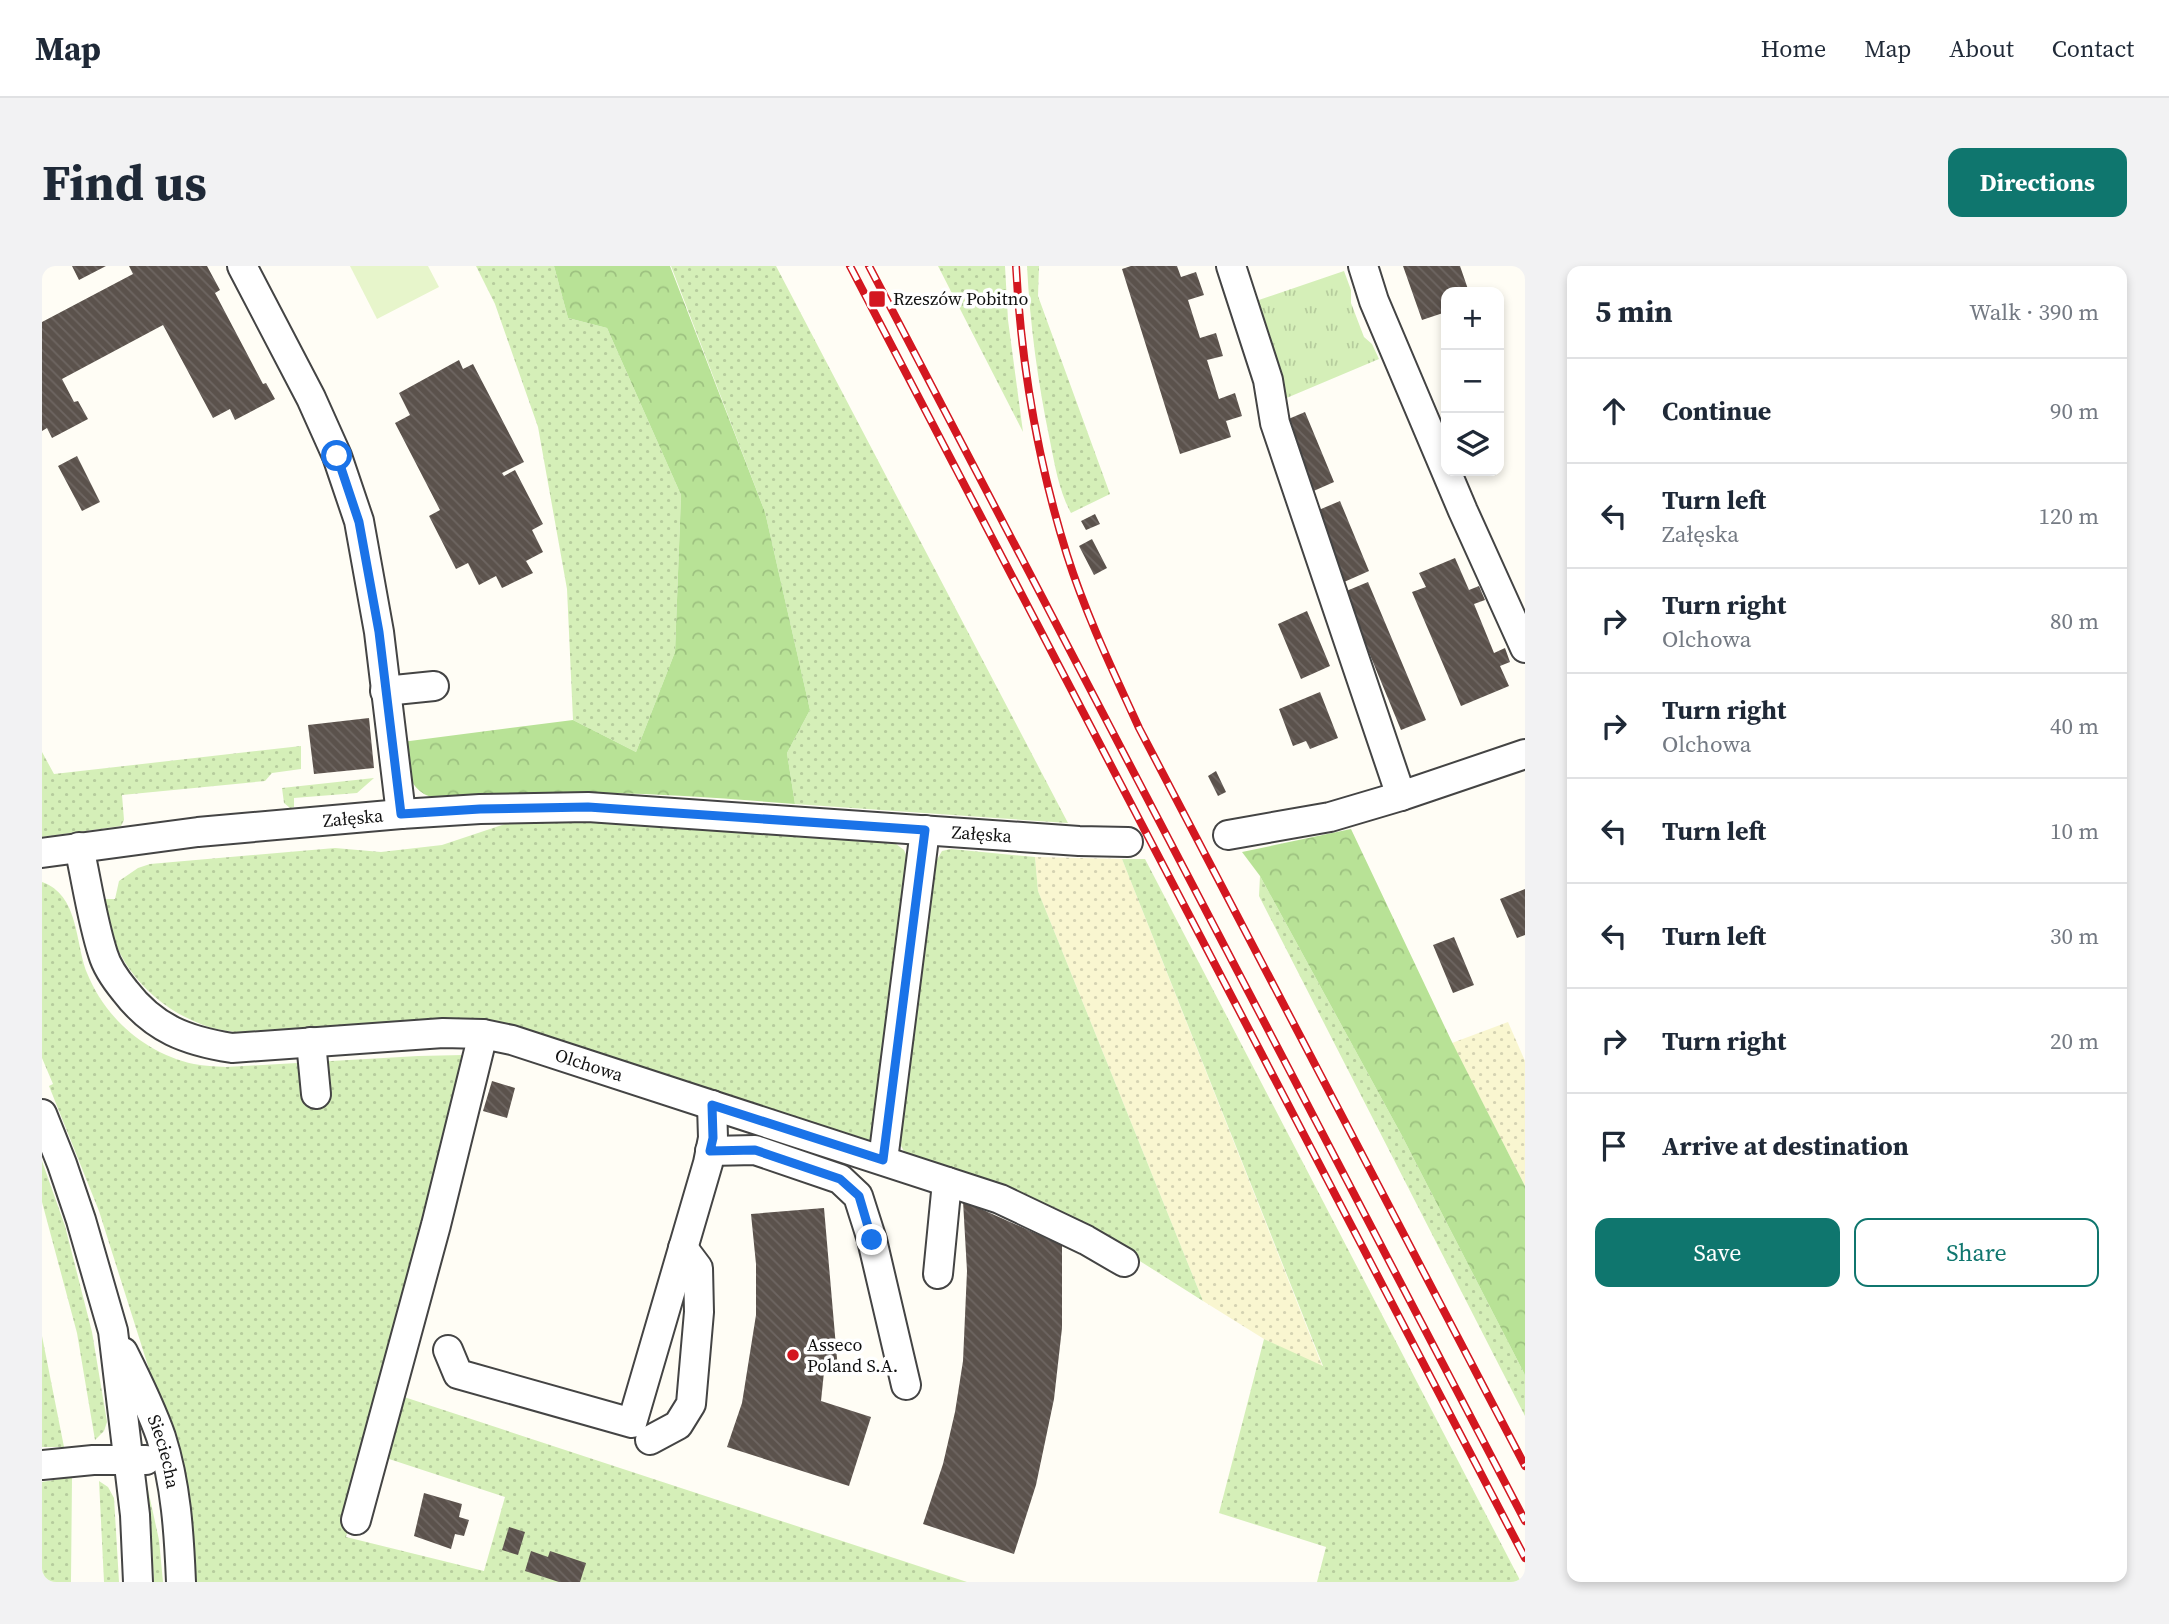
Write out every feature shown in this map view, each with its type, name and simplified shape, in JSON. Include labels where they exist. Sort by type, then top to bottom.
[{"type":"street","points":[[242,266],[337,456],[359,522],[377,620],[401,814]]},
{"type":"street","points":[[1231,266],[1268,380],[1275,423],[1401,796]]},
{"type":"street","points":[[1363,266],[1374,301],[1458,500],[1525,648]]},
{"type":"street","points":[[385,691],[434,687]]},
{"type":"street","points":[[1228,835],[1330,817],[1525,754]]},
{"type":"street","name":"Załęska","points":[[42,853],[198,832],[401,814],[588,807],[1079,841],[1128,842]]},
{"type":"street","points":[[883,1160],[925,830]]},
{"type":"street","name":"Olchowa","points":[[79,848],[104,957],[115,978],[135,1004],[158,1024],[181,1036],[232,1048],[443,1033],[483,1034],[512,1040],[1000,1199],[1086,1240],[1124,1262]]},
{"type":"street","points":[[356,1520],[436,1225],[483,1034]]},
{"type":"street","points":[[311,1042],[316,1094]]},
{"type":"street","points":[[448,1350],[457,1374],[632,1423],[710,1151],[713,1138],[712,1105]]},
{"type":"street","name":"Sieciecha","points":[[42,1114],[77,1208],[113,1331],[135,1515],[138,1582]]},
{"type":"street","points":[[710,1151],[755,1150],[840,1179],[859,1196],[906,1385]]},
{"type":"street","points":[[938,1274],[947,1182]]},
{"type":"street","points":[[650,1440],[678,1425],[691,1404],[699,1312],[698,1268],[683,1248]]},
{"type":"street","name":"Sieciecha","points":[[113,1331],[146,1400],[167,1460],[177,1507],[181,1582]]},
{"type":"street","points":[[42,1465],[129,1459],[167,1460]]},
{"type":"shaded area","points":[[1035,857],[1122,859],[1323,1368],[1264,1339],[1203,1301],[1038,891]]},
{"type":"shaded area","points":[[1508,1022],[1525,1061],[1525,1186],[1452,1043]]},
{"type":"green space","points":[[350,266],[428,266],[439,287],[377,319]]},
{"type":"green space","points":[[476,266],[554,266],[568,318],[607,328],[681,495],[675,652],[636,752],[573,720],[567,589],[538,427],[495,304]]},
{"type":"green space","points":[[554,266],[670,266],[765,512],[810,710],[787,753],[795,804],[590,793],[440,798],[424,794],[410,778],[402,742],[573,720],[636,752],[675,652],[681,495],[607,328],[568,318]]},
{"type":"green space","points":[[671,266],[776,266],[1068,823],[795,804],[787,753],[810,710],[765,512]]},
{"type":"green space","points":[[938,266],[1005,266],[1008,320],[1023,432]]},
{"type":"green space","points":[[1027,266],[1039,266],[1038,296],[1110,494],[1071,513],[1058,478],[1042,397],[1032,332]]},
{"type":"green space","points":[[1344,271],[1351,290],[1351,303],[1364,337],[1372,344],[1379,359],[1277,402],[1250,303]]},
{"type":"green space","points":[[301,746],[301,769],[272,773],[265,781],[122,795],[124,820],[121,826],[42,837],[42,752],[54,774]]},
{"type":"green space","points":[[374,778],[357,793],[294,798],[294,807],[290,808],[284,803],[282,788]]},
{"type":"green space","points":[[608,822],[715,827],[896,844],[904,850],[908,859],[872,1141],[514,1028],[484,1021],[444,1019],[235,1032],[211,1028],[183,1016],[149,991],[123,959],[108,920],[105,899],[115,899],[119,881],[138,868],[150,864],[335,848],[381,852],[442,845],[508,823]]},
{"type":"green space","points":[[1351,829],[1452,1042],[1525,1186],[1525,1375],[1401,1134],[1260,876],[1242,852]]},
{"type":"green space","points":[[951,849],[1035,857],[1038,891],[1203,1301],[1056,1208],[906,1155],[900,1144],[935,863],[942,851]]},
{"type":"green space","points":[[1122,859],[1145,859],[1521,1582],[1317,1582],[1326,1547],[1219,1513],[1264,1339],[1323,1366]]},
{"type":"green space","points":[[1260,876],[1401,1134],[1525,1375],[1525,1416],[1259,896]]},
{"type":"green space","points":[[42,882],[54,888],[69,908],[87,973],[105,1005],[129,1032],[176,1059],[198,1065],[226,1067],[463,1055],[385,1391],[346,1537],[484,1571],[505,1497],[383,1457],[398,1395],[967,1582],[196,1582],[185,1483],[99,1211],[49,1086],[53,1084],[42,1058]]},
{"type":"green space","points":[[42,1161],[65,1226],[92,1332],[107,1422],[104,1431],[95,1440],[77,1333],[42,1202]]},
{"type":"green space","points":[[42,1336],[64,1447],[42,1447]]},
{"type":"green space","points":[[143,1476],[159,1540],[163,1582],[154,1582],[150,1518]]},
{"type":"green space","points":[[72,1477],[71,1582],[42,1582],[42,1482]]},
{"type":"green space","points":[[99,1481],[108,1487],[114,1498],[119,1582],[104,1582]]},
{"type":"building","points":[[72,266],[106,266],[79,280]]},
{"type":"building","points":[[129,266],[207,266],[220,290],[215,293],[263,384],[266,383],[275,399],[235,420],[230,409],[213,418],[163,325],[62,379],[74,402],[78,401],[88,419],[52,438],[47,428],[42,431],[42,322],[133,274]]},
{"type":"building","points":[[1131,266],[1177,266],[1181,277],[1196,272],[1204,295],[1188,300],[1200,338],[1216,333],[1223,356],[1207,360],[1219,399],[1235,393],[1242,416],[1226,421],[1231,437],[1180,454],[1122,269]]},
{"type":"building","points":[[1403,266],[1460,266],[1467,287],[1441,287],[1441,314],[1422,320]]},
{"type":"building","points":[[459,360],[463,369],[473,364],[524,462],[502,473],[504,476],[515,470],[543,524],[532,530],[543,552],[526,561],[533,573],[502,588],[496,576],[479,585],[468,563],[456,569],[429,516],[440,510],[395,423],[410,415],[399,393]]},
{"type":"building","points":[[1305,412],[1334,482],[1309,493],[1279,423]]},
{"type":"building","points":[[77,456],[100,502],[82,511],[58,466]]},
{"type":"building","points":[[1340,501],[1369,571],[1344,582],[1314,512]]},
{"type":"building","points":[[1095,514],[1100,524],[1086,530],[1081,521]]},
{"type":"building","points":[[1092,539],[1107,568],[1094,575],[1079,546]]},
{"type":"building","points":[[1455,558],[1469,590],[1479,586],[1485,600],[1474,604],[1494,653],[1505,648],[1510,662],[1500,666],[1509,686],[1461,706],[1412,592],[1426,587],[1419,573]]},
{"type":"building","points":[[1368,582],[1426,720],[1401,730],[1344,592]]},
{"type":"building","points":[[1307,611],[1330,666],[1301,679],[1278,624]]},
{"type":"building","points":[[1320,692],[1338,738],[1310,749],[1306,741],[1293,746],[1279,709]]},
{"type":"building","points":[[369,718],[374,768],[314,774],[308,725]]},
{"type":"building","points":[[1216,771],[1226,792],[1218,796],[1208,776]]},
{"type":"building","points":[[1525,889],[1525,935],[1517,938],[1500,899]]},
{"type":"building","points":[[1454,937],[1474,985],[1453,993],[1433,945]]},
{"type":"building","points":[[492,1081],[515,1088],[507,1118],[483,1111]]},
{"type":"building","points":[[963,1201],[1062,1245],[1062,1328],[1054,1399],[1036,1485],[1014,1554],[923,1524],[943,1464],[963,1361],[967,1271]]},
{"type":"building","name":"Asseco Poland S.A.","points":[[824,1208],[838,1370],[824,1372],[821,1401],[871,1417],[849,1486],[727,1447],[742,1403],[756,1315],[756,1264],[751,1214]]},
{"type":"building","points":[[424,1493],[462,1504],[459,1517],[469,1520],[464,1536],[455,1534],[451,1549],[414,1536]]},
{"type":"building","points":[[509,1527],[525,1532],[518,1555],[502,1550]]},
{"type":"building","points":[[531,1551],[548,1557],[550,1551],[586,1563],[580,1582],[559,1582],[525,1571]]},
{"type":"railway","points":[[850,266],[1525,1558]]},
{"type":"railway","points":[[869,266],[1525,1521]]},
{"type":"railway","points":[[1016,266],[1022,339],[1039,448],[1067,555],[1100,643],[1139,728],[1525,1466]]},
{"type":"place","name":"Rzeszów Pobitno","points":[[877,299]]},
{"type":"place","name":"Asseco Poland S.A.","points":[[793,1355]]},
{"type":"route","points":[[337,456],[359,522],[379,632],[401,814],[588,807],[925,830],[883,1160],[712,1105],[713,1138],[710,1151],[755,1150],[840,1179],[859,1196],[872,1240]]}]
